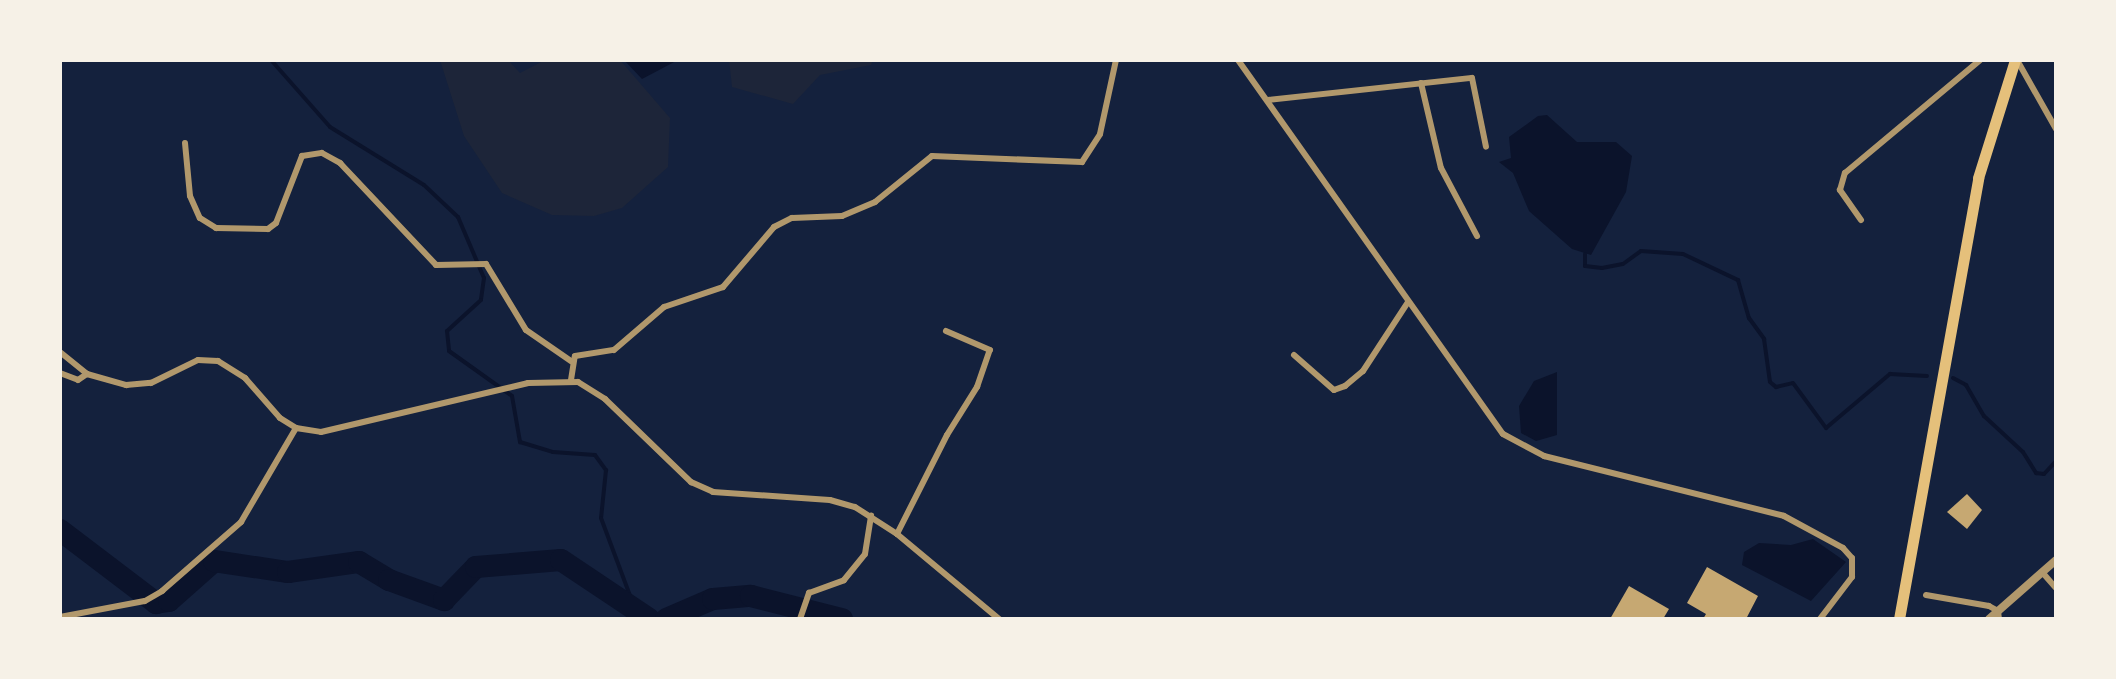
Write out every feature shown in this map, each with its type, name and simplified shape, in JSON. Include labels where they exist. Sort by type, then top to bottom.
[{"type":"highway","points":[[1899,619],[1972,207],[2016,60]]},
{"type":"street","points":[[185,143],[190,196],[200,218],[216,228],[268,229],[276,223],[302,156],[322,153],[340,163],[436,265],[478,264],[495,273],[526,330],[571,361],[614,350],[664,307],[723,287],[774,227],[792,218],[842,216],[875,202],[932,156],[1082,162],[1100,134],[1116,60]]},
{"type":"street","points":[[1238,60],[1481,407],[1513,444],[1544,456],[1784,516],[1843,548],[1854,569],[1823,617]]},
{"type":"street","points":[[1861,220],[1840,190],[1845,173],[1980,60]]},
{"type":"street","points":[[2016,60],[2056,129]]},
{"type":"street","points":[[1268,100],[1472,78],[1486,147]]},
{"type":"street","points":[[1421,83],[1441,168],[1477,236]]},
{"type":"street","points":[[1294,355],[1334,390],[1345,386],[1363,371],[1408,302]]},
{"type":"street","points":[[897,534],[947,435],[977,387],[990,350],[946,331]]},
{"type":"street","points":[[60,352],[87,374],[140,385],[198,360],[218,361],[245,378],[296,428],[321,432],[497,390],[571,380],[605,399],[691,482],[713,492],[830,500],[871,515],[999,619]]},
{"type":"street","points":[[571,361],[571,380]]},
{"type":"street","points":[[60,373],[78,380],[87,374]]},
{"type":"street","points":[[60,617],[145,601],[162,591],[241,522],[296,428]]},
{"type":"street","points":[[801,617],[804,604],[813,591],[844,580],[865,554],[871,515]]},
{"type":"street","points":[[1989,619],[1998,615],[2056,560]]},
{"type":"street","points":[[2042,572],[2056,588]]},
{"type":"street","points":[[1926,595],[1953,596],[1998,615]]},
{"type":"shaded area","points":[[440,60],[508,60],[520,73],[545,60],[620,60],[670,118],[668,167],[622,208],[594,216],[552,215],[502,193],[464,136]]},
{"type":"shaded area","points":[[624,60],[678,60],[642,79]]},
{"type":"shaded area","points":[[729,60],[873,60],[871,65],[820,75],[793,104],[732,87]]},
{"type":"shaded area","points":[[1547,115],[1577,142],[1616,142],[1632,156],[1626,192],[1591,255],[1572,249],[1529,211],[1513,173],[1499,162],[1511,158],[1509,137],[1538,116]]},
{"type":"shaded area","points":[[1557,372],[1557,435],[1536,441],[1521,433],[1519,406],[1534,381]]},
{"type":"shaded area","points":[[1813,539],[1846,562],[1811,601],[1742,565],[1744,552],[1759,543],[1791,545]]},
{"type":"building","points":[[1967,494],[1982,510],[1967,529],[1947,512]]},
{"type":"building","points":[[1707,567],[1758,596],[1746,619],[1703,619],[1706,614],[1687,603]]},
{"type":"building","points":[[1629,586],[1669,609],[1663,619],[1610,619]]},
{"type":"waterway","points":[[271,60],[330,127],[424,185],[458,217],[484,278],[481,300],[447,331],[449,351],[512,396],[520,442],[553,452],[595,455],[606,470],[601,518],[635,609]]},
{"type":"waterway","points":[[1585,254],[1585,266],[1602,268],[1623,264],[1641,251],[1683,254],[1738,280],[1749,318],[1764,339],[1770,382],[1776,387],[1793,383],[1826,428],[1890,374],[1927,376]]},
{"type":"waterway","points":[[1953,378],[1966,385],[1984,416],[2023,452],[2036,473],[2044,474],[2056,461]]},
{"type":"waterway","points":[[60,530],[156,603],[169,601],[214,561],[288,572],[359,562],[389,580],[444,600],[476,567],[561,560],[649,619]]},
{"type":"waterway","points":[[666,619],[713,599],[751,596],[842,619]]}]
